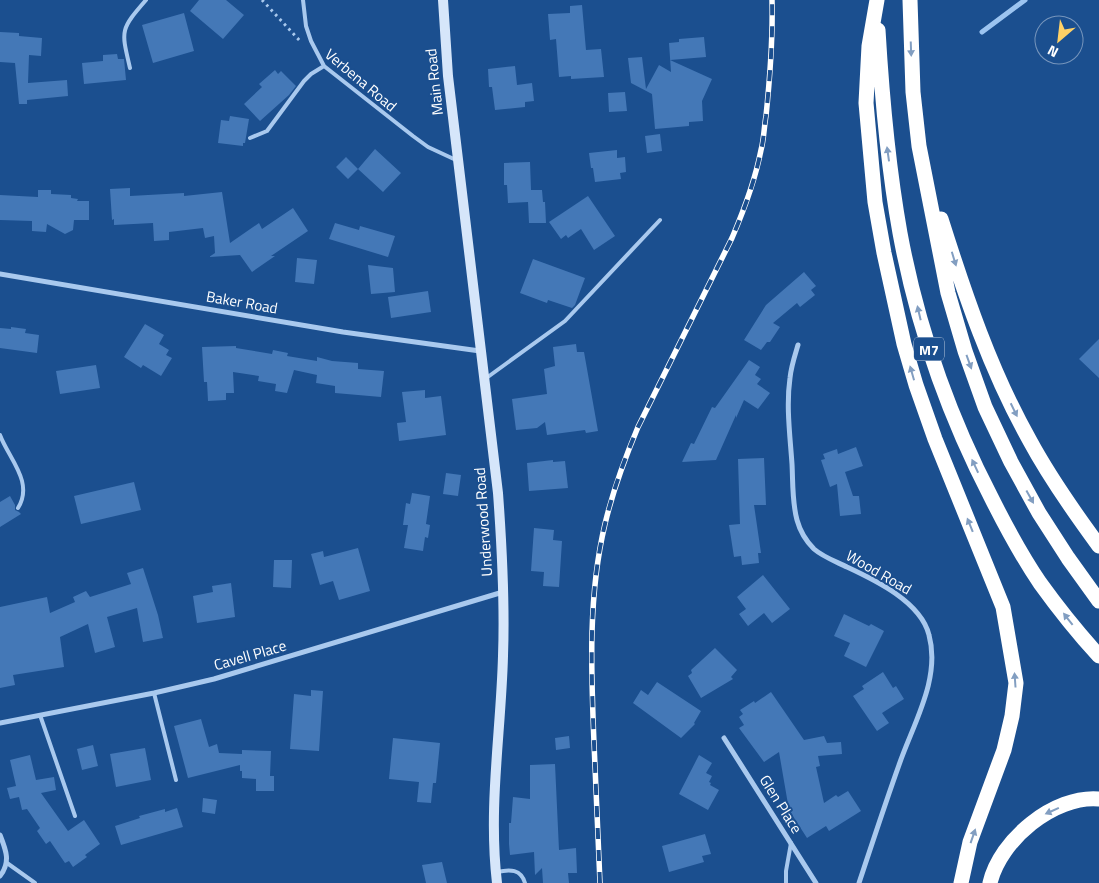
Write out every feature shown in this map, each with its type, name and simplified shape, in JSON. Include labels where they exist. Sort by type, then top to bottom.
[{"type":"highway","name":"M7","points":[[878,0],[882,98],[900,234],[920,321],[943,393],[974,466],[1010,536],[1040,583],[1080,635],[1099,656]]},
{"type":"highway","points":[[878,0],[868,53],[866,103],[875,202],[884,252],[904,344],[916,385],[935,439],[1003,607],[1016,683],[1012,716],[1004,750],[970,842],[961,883]]},
{"type":"highway","name":"M7","points":[[910,0],[913,92],[918,146],[948,293],[965,351],[985,407],[1011,462],[1039,513],[1099,602]]},
{"type":"highway","points":[[918,146],[956,268],[995,370],[1030,442],[1070,507],[1099,546]]},
{"type":"highway","points":[[990,883],[1007,848],[1017,834],[1041,816],[1069,803],[1099,799]]},
{"type":"main road","name":"Main Road","points":[[443,0],[448,76],[458,160]]},
{"type":"main road","name":"Underwood Road","points":[[458,160],[498,493],[503,592],[503,657],[493,821],[496,883]]},
{"type":"street","name":"Baker Road","points":[[0,274],[343,332],[480,351]]},
{"type":"street","name":"Wood Road","points":[[798,345],[790,376],[788,408],[793,501],[797,522],[803,536],[815,550],[871,579],[910,605],[922,619],[929,634],[932,656],[926,693],[899,763],[859,883]]},
{"type":"street","name":"Cavell Place","points":[[0,723],[154,693],[214,679],[503,592]]},
{"type":"street","name":"Glen Place","points":[[724,738],[816,883]]},
{"type":"street","points":[[0,835],[7,852],[7,863],[0,876]]},
{"type":"lane","points":[[130,68],[124,30],[127,23],[146,0]]},
{"type":"lane","points":[[250,138],[267,131],[311,74],[324,66],[311,41],[306,26],[303,0]]},
{"type":"lane","name":"Verbena Road","points":[[324,66],[428,147],[458,160]]},
{"type":"lane","points":[[484,380],[565,321],[660,220]]},
{"type":"lane","points":[[0,435],[23,482],[24,500],[18,508]]},
{"type":"lane","points":[[154,693],[176,780]]},
{"type":"lane","points":[[40,715],[74,816]]},
{"type":"lane","points":[[786,883],[791,843]]},
{"type":"lane","points":[[7,863],[35,883]]},
{"type":"lane","points":[[495,872],[515,870],[522,875],[525,883]]},
{"type":"path","name":"Verbena Road","points":[[262,0],[305,46]]},
{"type":"building","points":[[199,0],[226,0],[244,15],[223,39],[190,11]]},
{"type":"building","points":[[582,5],[586,50],[601,49],[604,77],[571,79],[571,76],[559,77],[556,39],[550,40],[548,14],[570,13],[570,6]]},
{"type":"building","points":[[184,13],[194,51],[153,63],[142,25]]},
{"type":"building","points":[[0,32],[19,33],[19,36],[42,38],[41,56],[29,55],[28,83],[67,80],[68,96],[27,100],[27,104],[19,104],[15,63],[0,62]]},
{"type":"building","points":[[704,37],[706,57],[670,60],[669,43],[679,42],[679,39]]},
{"type":"building","points":[[117,54],[118,59],[124,59],[126,80],[84,84],[82,63],[103,61],[103,55]]},
{"type":"building","points":[[642,57],[646,89],[659,65],[671,72],[670,60],[712,79],[702,101],[703,121],[689,122],[689,126],[655,129],[652,94],[631,83],[628,58]]},
{"type":"building","points":[[515,66],[517,85],[532,83],[534,101],[525,102],[525,107],[495,110],[492,87],[489,87],[488,69]]},
{"type":"building","points":[[275,70],[278,74],[281,71],[296,86],[289,95],[260,121],[244,104],[262,87],[259,84]]},
{"type":"building","points":[[625,92],[627,111],[609,112],[608,93]]},
{"type":"building","points":[[230,116],[249,119],[243,146],[218,143],[221,120],[229,121]]},
{"type":"building","points":[[660,134],[662,151],[647,153],[645,136]]},
{"type":"building","points":[[375,149],[401,173],[383,192],[358,169]]},
{"type":"building","points":[[617,150],[617,158],[625,157],[626,172],[620,173],[621,179],[595,182],[589,153]]},
{"type":"building","points":[[346,157],[358,169],[348,179],[336,167]]},
{"type":"building","points":[[530,162],[531,190],[542,190],[543,202],[545,202],[546,223],[529,223],[528,202],[508,203],[507,185],[504,185],[504,163]]},
{"type":"building","points":[[130,188],[130,196],[184,193],[184,196],[222,192],[230,243],[259,223],[262,229],[293,208],[308,231],[271,256],[275,256],[252,272],[240,255],[209,257],[215,253],[214,236],[205,238],[203,228],[169,232],[169,240],[154,241],[153,223],[114,225],[110,189]]},
{"type":"building","points":[[38,190],[51,190],[51,194],[71,195],[71,198],[78,199],[77,201],[89,201],[89,220],[74,220],[73,230],[65,234],[47,224],[46,232],[32,231],[32,221],[0,220],[0,195],[38,197]]},
{"type":"building","points":[[588,196],[615,236],[594,250],[581,229],[568,238],[566,235],[561,239],[549,222]]},
{"type":"building","points":[[335,223],[359,230],[360,226],[395,236],[388,257],[329,239]]},
{"type":"building","points":[[297,258],[317,260],[314,284],[295,282]]},
{"type":"building","points":[[533,259],[585,278],[575,305],[572,308],[548,300],[547,303],[520,293]]},
{"type":"building","points":[[368,265],[393,268],[395,292],[371,294]]},
{"type":"building","points":[[804,272],[816,286],[811,290],[815,295],[800,307],[797,303],[773,323],[780,327],[770,342],[767,342],[761,350],[744,340],[766,305]]},
{"type":"building","points":[[428,291],[431,312],[391,318],[388,297]]},
{"type":"building","points":[[145,324],[164,335],[159,344],[169,350],[166,355],[172,358],[161,376],[143,365],[141,368],[124,357]]},
{"type":"building","points":[[11,327],[26,329],[25,333],[39,335],[37,353],[0,348],[0,328],[11,329]]},
{"type":"building","points":[[1099,339],[1099,378],[1079,359]]},
{"type":"building","points":[[576,344],[577,352],[584,352],[598,431],[586,433],[585,430],[547,435],[545,422],[537,428],[516,430],[512,399],[547,394],[544,369],[555,366],[553,347]]},
{"type":"building","points":[[236,346],[236,348],[272,354],[273,350],[288,353],[287,356],[317,361],[317,357],[332,361],[358,363],[358,369],[384,371],[381,397],[335,393],[335,386],[316,383],[317,375],[294,370],[287,393],[275,391],[276,384],[258,381],[259,376],[233,372],[234,393],[226,393],[226,400],[208,401],[207,382],[204,382],[202,347]]},
{"type":"building","points":[[749,360],[760,367],[755,375],[761,379],[757,384],[770,393],[758,409],[744,400],[716,460],[682,462],[691,443],[694,444],[712,407],[715,408]]},
{"type":"building","points":[[96,365],[100,388],[60,394],[56,371]]},
{"type":"building","points":[[425,390],[425,398],[441,396],[446,435],[399,441],[397,423],[406,422],[402,392]]},
{"type":"building","points":[[856,447],[863,466],[845,472],[853,496],[859,496],[861,514],[840,516],[837,484],[830,487],[821,460],[825,459],[823,454],[837,449],[838,454]]},
{"type":"building","points":[[764,458],[766,505],[754,505],[761,553],[758,553],[759,563],[742,565],[741,556],[734,557],[729,525],[740,524],[738,459]]},
{"type":"building","points":[[553,460],[553,462],[565,461],[568,488],[529,491],[527,463]]},
{"type":"building","points":[[446,473],[461,475],[458,496],[443,494]]},
{"type":"building","points":[[134,482],[141,510],[81,524],[74,496]]},
{"type":"building","points":[[412,493],[430,496],[426,524],[430,525],[428,538],[425,537],[423,551],[404,548],[408,525],[403,525],[406,503],[410,504]]},
{"type":"building","points":[[10,496],[15,505],[15,510],[21,514],[0,527],[0,502]]},
{"type":"building","points":[[534,528],[554,530],[553,540],[562,541],[559,587],[543,586],[544,572],[531,571]]},
{"type":"building","points":[[358,548],[370,591],[339,600],[333,581],[320,585],[311,554],[323,551],[324,557]]},
{"type":"building","points":[[274,560],[292,560],[291,588],[273,587]]},
{"type":"building","points":[[143,568],[158,615],[163,638],[143,642],[137,608],[107,617],[115,647],[95,653],[88,624],[60,637],[64,667],[13,675],[15,685],[0,688],[0,607],[47,597],[50,613],[75,602],[73,597],[86,591],[90,597],[131,584],[127,573]]},
{"type":"building","points":[[763,575],[790,609],[772,623],[764,613],[748,626],[739,614],[746,609],[737,597]]},
{"type":"building","points":[[231,583],[235,617],[197,623],[193,596],[213,592],[212,586]]},
{"type":"building","points":[[844,614],[884,631],[866,667],[844,656],[850,643],[834,636]]},
{"type":"building","points":[[715,648],[737,670],[731,677],[733,679],[701,698],[688,676],[692,673],[691,670]]},
{"type":"building","points":[[883,672],[893,688],[896,686],[904,699],[882,713],[889,723],[877,731],[853,696],[864,689],[862,686]]},
{"type":"building","points":[[657,682],[701,711],[695,724],[681,738],[633,703],[641,690],[648,695]]},
{"type":"building","points":[[311,690],[323,691],[319,751],[290,749],[294,694],[311,696]]},
{"type":"building","points":[[771,692],[804,740],[824,736],[827,743],[841,742],[842,754],[818,756],[820,766],[816,767],[824,803],[836,795],[838,797],[848,791],[861,811],[829,831],[826,826],[807,838],[789,810],[779,752],[764,762],[739,728],[744,725],[739,717],[743,714],[740,710]]},
{"type":"building","points":[[201,719],[209,747],[217,744],[219,753],[242,754],[242,750],[271,751],[270,776],[274,776],[274,791],[256,791],[256,779],[242,778],[240,765],[188,778],[174,726]]},
{"type":"building","points":[[569,736],[570,748],[556,750],[555,738]]},
{"type":"building","points":[[393,738],[440,743],[436,783],[433,783],[431,803],[417,802],[419,782],[389,779]]},
{"type":"building","points":[[93,745],[98,766],[82,770],[77,749]]},
{"type":"building","points":[[145,748],[151,780],[116,787],[110,754]]},
{"type":"building","points":[[30,755],[36,780],[54,777],[56,790],[41,793],[68,831],[84,820],[100,844],[73,867],[69,861],[65,863],[50,841],[46,844],[37,831],[40,828],[27,809],[22,810],[19,797],[10,799],[7,788],[16,786],[10,760]]},
{"type":"building","points":[[699,755],[712,763],[706,773],[712,776],[709,782],[711,783],[710,785],[719,790],[708,810],[679,794]]},
{"type":"building","points":[[555,764],[559,850],[576,848],[577,873],[568,873],[569,883],[543,883],[542,868],[535,875],[534,852],[510,855],[509,823],[511,823],[513,797],[530,799],[530,765]]},
{"type":"building","points":[[203,798],[217,800],[215,814],[202,812]]},
{"type":"building","points":[[177,808],[183,827],[121,845],[115,826],[140,818],[139,816]]},
{"type":"building","points":[[705,834],[711,854],[702,856],[704,862],[669,872],[662,846]]},
{"type":"building","points":[[442,862],[447,883],[426,883],[422,865]]},
{"type":"waterway","points":[[982,32],[1025,0]]},
{"type":"railway","points":[[600,883],[593,716],[592,633],[596,578],[605,524],[624,462],[638,427],[732,238],[745,206],[759,162],[766,116],[771,58],[772,0]]}]
